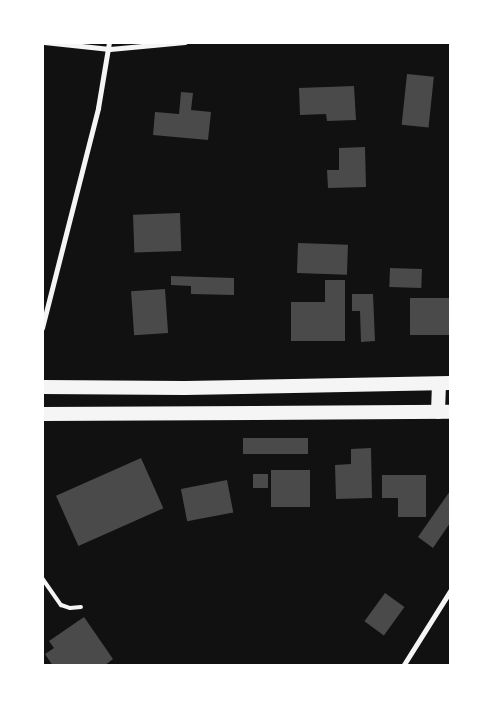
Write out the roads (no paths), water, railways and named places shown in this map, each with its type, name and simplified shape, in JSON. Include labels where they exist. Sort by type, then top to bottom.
[{"type":"highway","points":[[42,387],[185,388],[445,383],[444,412],[42,414]]},
{"type":"street","points":[[44,42],[110,49],[186,42]]},
{"type":"street","points":[[42,328],[98,108],[110,42]]},
{"type":"street","points":[[403,666],[450,591]]},
{"type":"lane","points":[[42,578],[61,605],[70,608],[81,606]]}]
